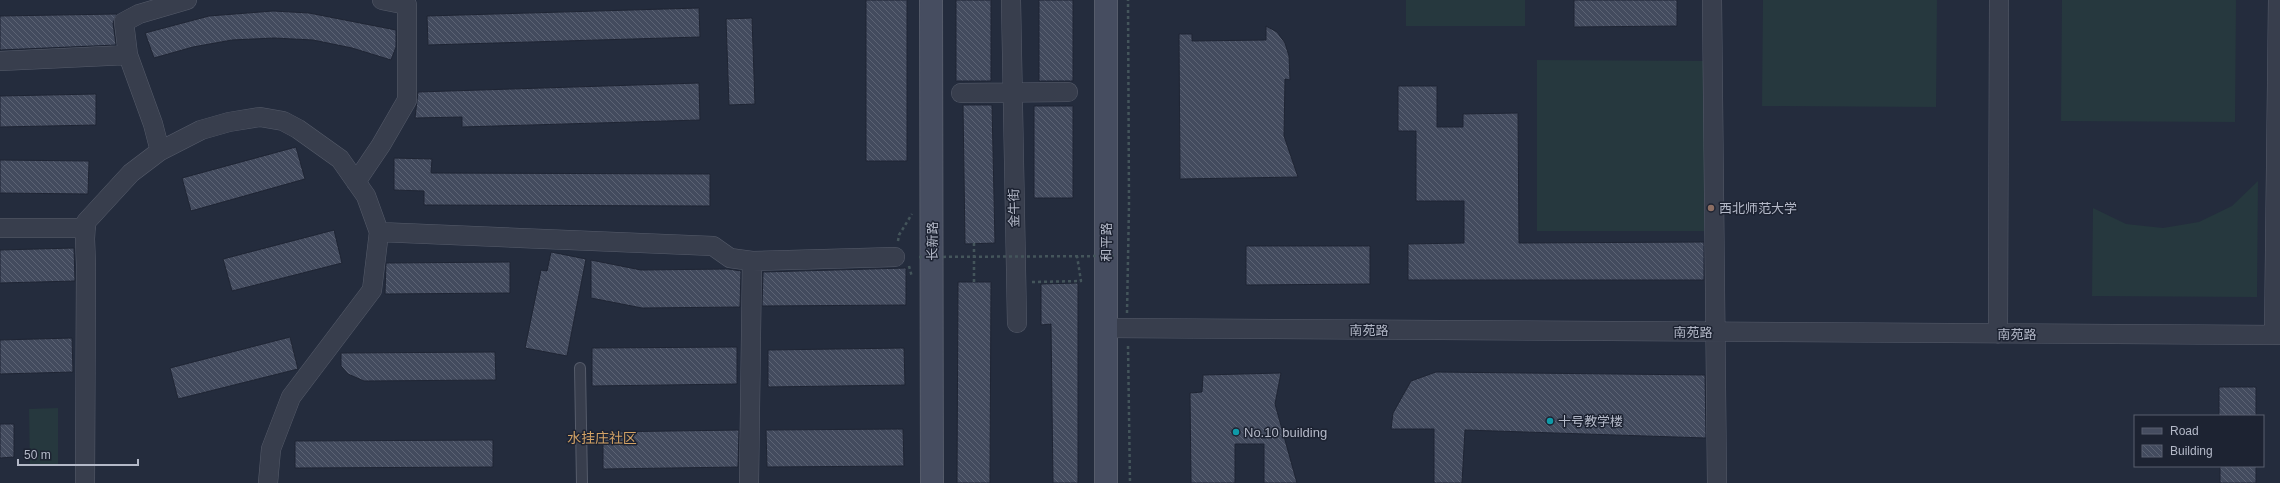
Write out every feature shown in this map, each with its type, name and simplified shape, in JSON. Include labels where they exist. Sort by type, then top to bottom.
[{"type":"street","points":[[160,151],[153,124],[128,55],[124,22],[139,14],[187,0]]},
{"type":"street","points":[[356,182],[381,146],[407,100],[407,5],[382,0]]},
{"type":"street","name":"长新路","points":[[931,0],[932,483]]},
{"type":"street","name":"金牛街","points":[[1012,0],[1012,93],[1017,323]]},
{"type":"street","name":"和平路","points":[[1106,0],[1106,483]]},
{"type":"street","points":[[1712,0],[1717,483]]},
{"type":"street","points":[[1998,334],[1999,0]]},
{"type":"street","points":[[2277,335],[2278,0]]},
{"type":"street","points":[[0,61],[128,55]]},
{"type":"street","points":[[961,93],[1068,92]]},
{"type":"street","points":[[85,483],[86,222],[131,174],[160,151],[201,130],[229,122],[260,117],[283,121],[298,129],[340,159],[366,196],[379,232],[372,290],[291,397],[271,449],[268,483]]},
{"type":"street","points":[[0,228],[86,228]]},
{"type":"street","points":[[379,232],[713,246],[730,258],[752,261],[895,257]]},
{"type":"street","points":[[749,483],[752,261]]},
{"type":"street","name":"南苑路","points":[[1106,328],[2277,335]]},
{"type":"lane","points":[[580,368],[582,483]]},
{"type":"path","points":[[1128,0],[1128,328],[1130,483]]},
{"type":"path","points":[[974,243],[974,282]]},
{"type":"path","points":[[1016,282],[1081,281],[1077,256]]},
{"type":"path","points":[[920,257],[1117,256]]},
{"type":"shaded area","points":[[1406,0],[1525,0],[1525,26],[1406,26]]},
{"type":"shaded area","points":[[1763,0],[1937,0],[1936,107],[1762,106]]},
{"type":"shaded area","points":[[2062,0],[2236,0],[2235,122],[2061,121]]},
{"type":"shaded area","points":[[1537,60],[1705,61],[1704,231],[1537,231]]},
{"type":"shaded area","points":[[2258,181],[2257,297],[2092,296],[2093,208],[2126,224],[2163,228],[2199,222],[2232,206]]},
{"type":"shaded area","points":[[58,408],[58,465],[30,466],[29,409]]},
{"type":"building","points":[[866,0],[907,0],[907,161],[866,161]]},
{"type":"building","points":[[956,0],[991,0],[991,81],[956,81]]},
{"type":"building","points":[[1039,0],[1073,0],[1073,81],[1039,81]]},
{"type":"building","points":[[1574,0],[1677,0],[1677,26],[1574,27]]},
{"type":"building","points":[[699,8],[700,37],[428,45],[427,16]]},
{"type":"building","points":[[273,11],[309,13],[396,30],[396,47],[391,60],[352,48],[313,40],[274,38],[232,40],[193,47],[154,58],[145,33],[209,16]]},
{"type":"building","points":[[117,14],[113,23],[116,45],[0,50],[0,16]]},
{"type":"building","points":[[752,18],[755,104],[729,105],[726,19]]},
{"type":"building","points":[[1266,26],[1277,32],[1285,43],[1289,56],[1290,80],[1285,79],[1284,136],[1298,177],[1180,179],[1179,34],[1192,34],[1192,41],[1266,40]]},
{"type":"building","points":[[699,83],[700,120],[462,127],[462,117],[415,118],[418,92]]},
{"type":"building","points":[[1398,86],[1437,86],[1437,127],[1463,127],[1463,114],[1518,113],[1519,243],[1704,242],[1704,280],[1408,280],[1408,244],[1464,243],[1464,201],[1416,201],[1416,131],[1398,131]]},
{"type":"building","points":[[96,94],[96,125],[0,127],[0,96]]},
{"type":"building","points":[[963,105],[992,105],[995,243],[965,244]]},
{"type":"building","points":[[1034,106],[1073,106],[1073,198],[1034,198]]},
{"type":"building","points":[[296,147],[305,179],[191,211],[182,178]]},
{"type":"building","points":[[394,158],[432,159],[431,173],[710,174],[710,206],[424,205],[424,191],[394,190]]},
{"type":"building","points":[[0,160],[89,161],[88,194],[0,193]]},
{"type":"building","points":[[334,230],[342,263],[232,291],[223,259]]},
{"type":"building","points":[[1246,246],[1370,246],[1370,284],[1246,285]]},
{"type":"building","points":[[74,248],[75,281],[0,283],[0,250]]},
{"type":"building","points":[[551,252],[586,259],[567,356],[525,348],[541,270],[547,271]]},
{"type":"building","points":[[591,260],[641,270],[728,269],[741,271],[740,307],[642,308],[591,298]]},
{"type":"building","points":[[510,262],[510,293],[385,294],[386,263]]},
{"type":"building","points":[[906,268],[906,305],[762,306],[763,272]]},
{"type":"building","points":[[958,282],[991,282],[990,483],[957,483]]},
{"type":"building","points":[[1078,283],[1078,483],[1053,483],[1051,324],[1041,325],[1041,284]]},
{"type":"building","points":[[290,337],[298,369],[178,399],[170,368]]},
{"type":"building","points":[[72,338],[73,372],[0,374],[0,340]]},
{"type":"building","points":[[737,347],[737,384],[592,386],[592,348]]},
{"type":"building","points":[[904,348],[905,385],[768,387],[768,350]]},
{"type":"building","points":[[495,352],[496,380],[364,381],[348,374],[341,366],[341,353]]},
{"type":"building","name":"十号教学楼","points":[[1436,372],[1705,375],[1706,438],[1465,430],[1462,483],[1434,483],[1434,429],[1391,429],[1393,413],[1411,381]]},
{"type":"building","name":"No.10 building","points":[[1281,373],[1275,404],[1297,483],[1264,483],[1264,444],[1235,444],[1235,483],[1191,483],[1190,393],[1202,392],[1203,375]]},
{"type":"building","points":[[2219,387],[2256,387],[2256,415],[2219,415]]},
{"type":"building","points":[[0,424],[14,424],[14,457],[0,458]]},
{"type":"building","points":[[903,429],[904,466],[767,467],[766,430]]},
{"type":"building","points":[[739,430],[738,467],[603,469],[603,432]]},
{"type":"building","points":[[493,440],[493,467],[295,468],[295,441]]},
{"type":"building","points":[[2220,467],[2256,467],[2256,483],[2220,483]]},
{"type":"place","name":"西北师范大学","points":[[1711,208]]},
{"type":"place","name":"十号教学楼","points":[[1550,421]]},
{"type":"place","name":"No.10 building","points":[[1236,432]]},
{"type":"district","name":"水挂庄社区","points":[[602,438]]}]
